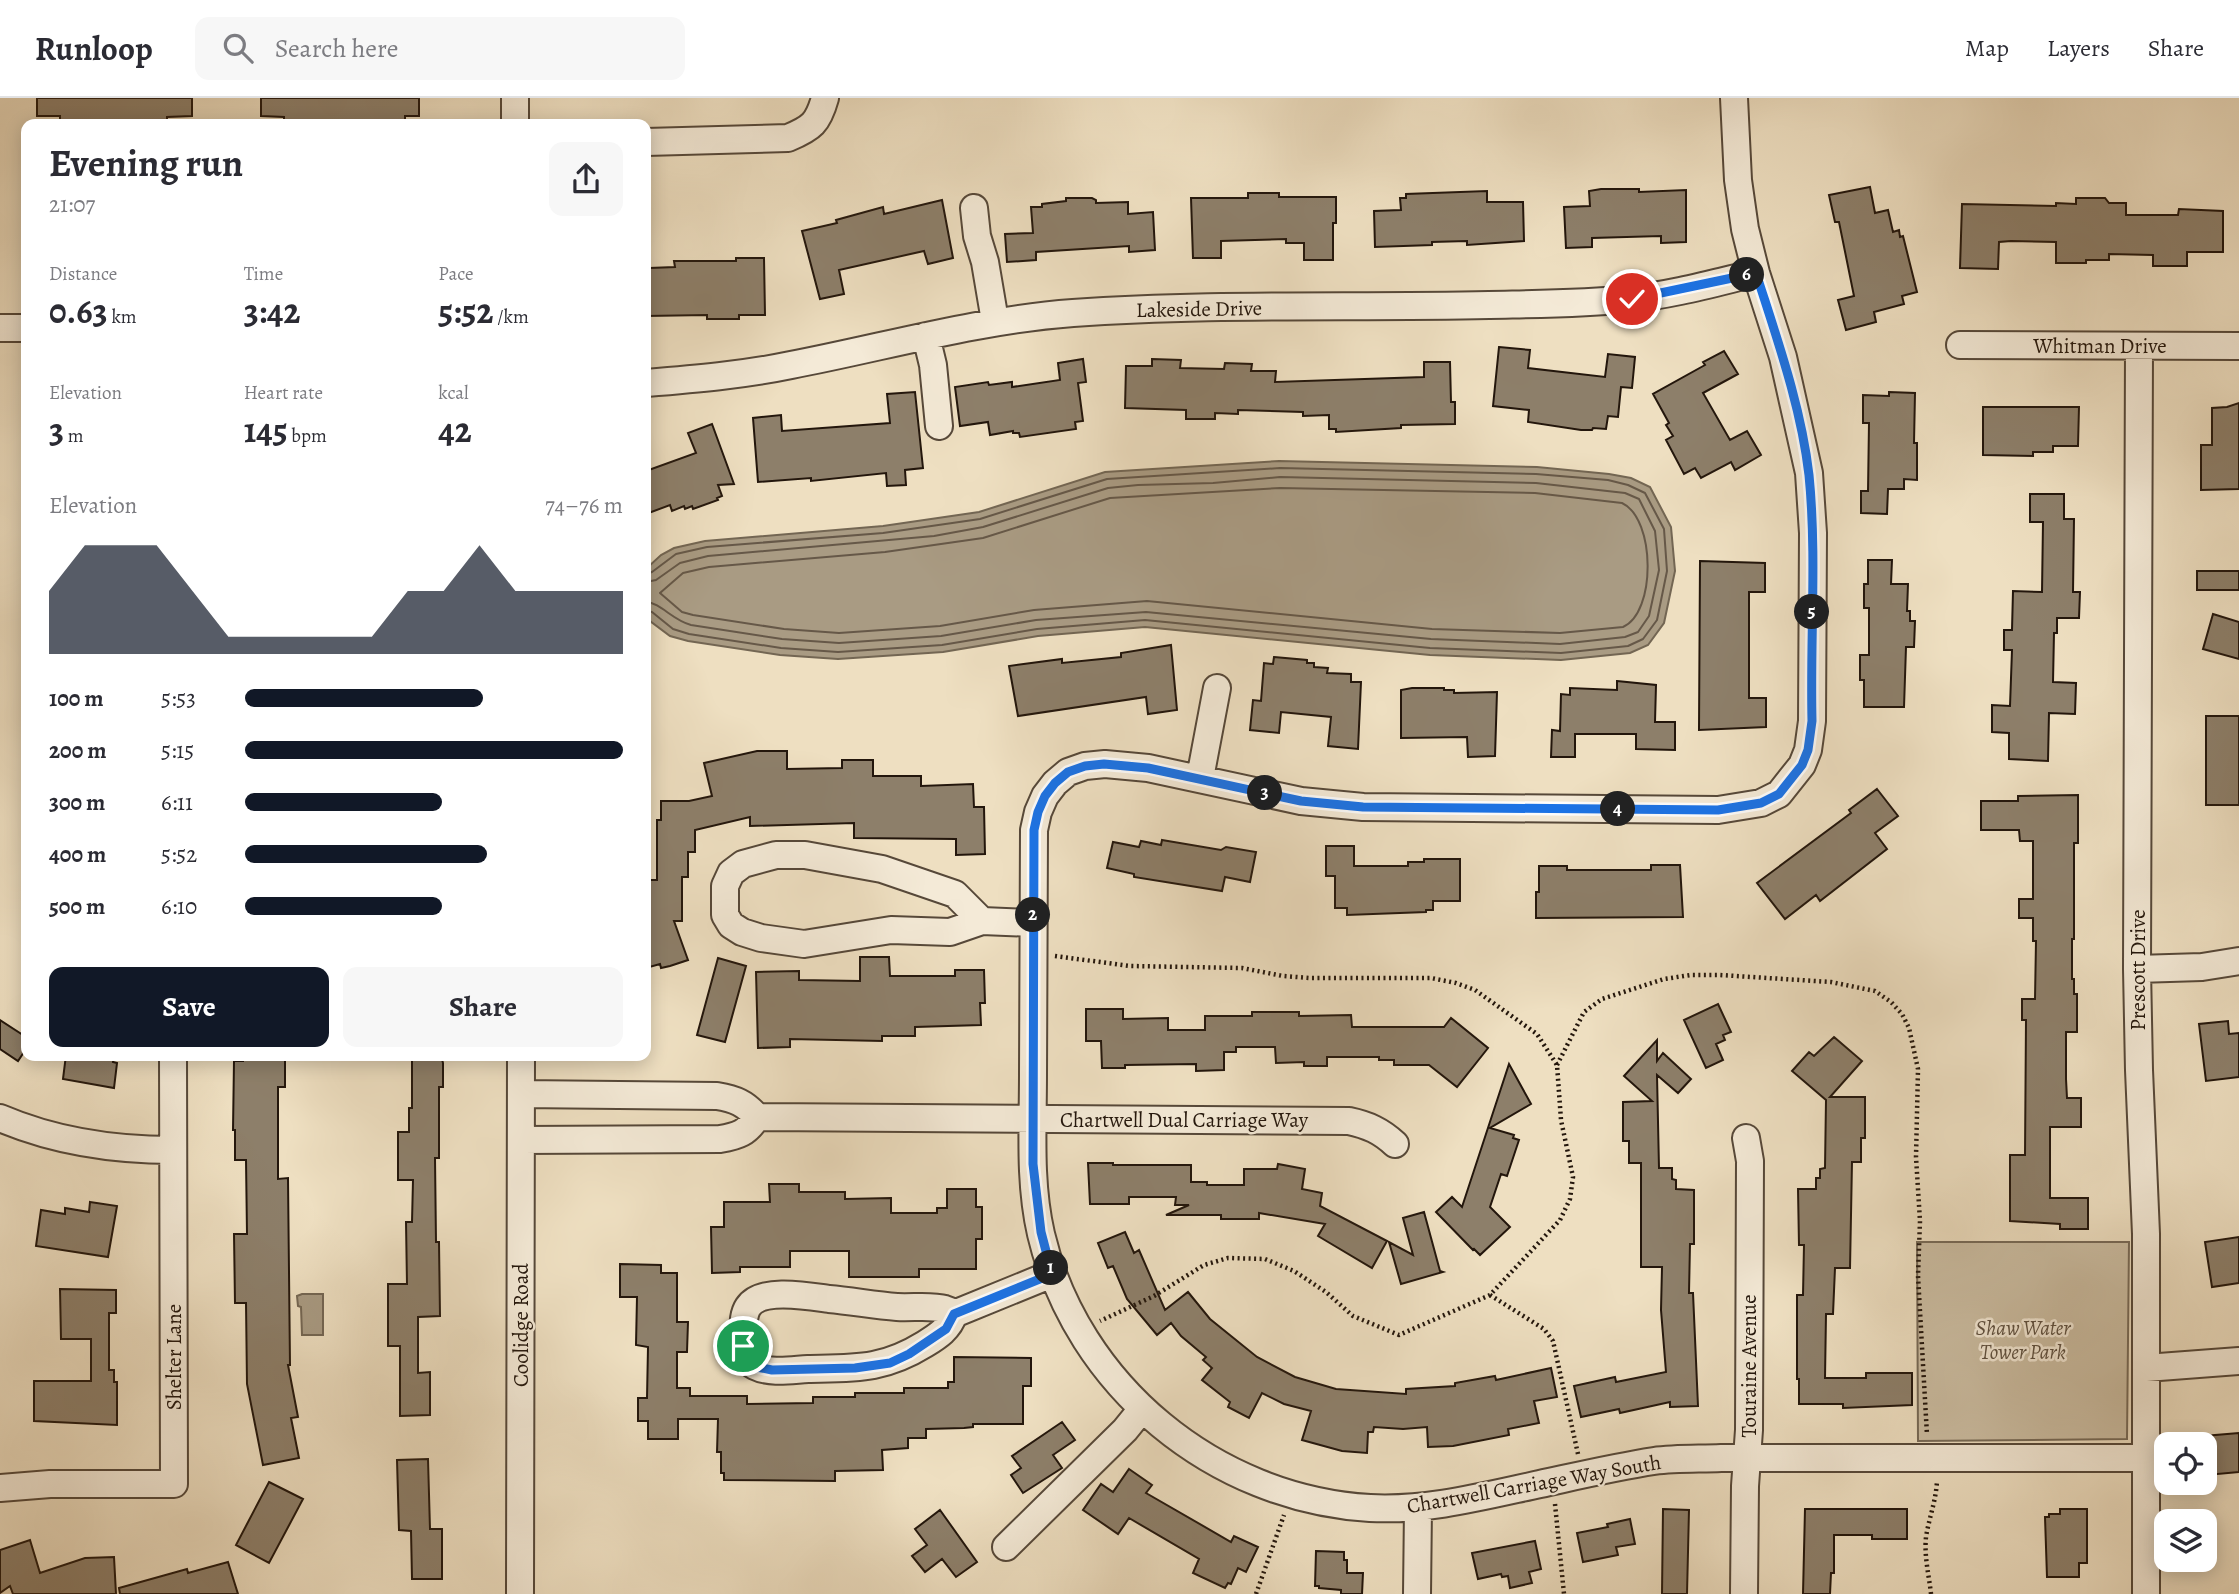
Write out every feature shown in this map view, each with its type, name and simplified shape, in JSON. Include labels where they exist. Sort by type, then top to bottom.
[{"type":"street","points":[[515,98],[515,119]]},
{"type":"street","points":[[651,142],[788,138],[808,130],[820,116],[825,98]]},
{"type":"street","name":"Chartwell Carriage Way South","points":[[1734,98],[1738,180],[1745,229],[1783,357],[1808,473],[1813,533],[1812,721],[1805,757],[1779,794],[1761,803],[1718,810],[1363,807],[1301,801],[1148,768],[1104,764],[1085,766],[1068,772],[1045,796],[1034,830],[1035,1197],[1052,1274],[1081,1331],[1109,1372],[1142,1409],[1177,1439],[1217,1464],[1253,1481],[1291,1495],[1331,1504],[1371,1508],[1418,1508],[1655,1461],[1748,1458],[2146,1458]]},
{"type":"street","points":[[974,208],[977,236],[985,262],[995,321]]},
{"type":"street","name":"Lakeside Drive","points":[[651,383],[728,376],[792,365],[995,321],[1070,313],[1169,308],[1386,308],[1590,302],[1674,292],[1756,273]]},
{"type":"street","points":[[0,328],[21,328]]},
{"type":"street","points":[[926,336],[933,365],[939,426]]},
{"type":"street","name":"Whitman Drive","points":[[1961,345],[2239,346]]},
{"type":"street","name":"Prescott Drive","points":[[2139,347],[2137,969],[2146,1234],[2146,1594]]},
{"type":"street","points":[[1200,778],[1217,688]]},
{"type":"street","points":[[982,921],[955,894],[882,869],[805,855],[776,855],[743,864],[732,873],[725,886],[725,915],[731,925],[761,938],[804,944],[891,930],[950,932],[982,921],[1033,923]]},
{"type":"street","points":[[2137,969],[2202,967],[2239,961]]},
{"type":"street","name":"Shelter Lane","points":[[0,1488],[50,1484],[174,1484],[173,1061]]},
{"type":"street","name":"Coolidge Road","points":[[520,1594],[521,1061]]},
{"type":"street","points":[[521,1094],[717,1096],[735,1099],[747,1106],[757,1117],[749,1129],[739,1135],[720,1139],[521,1140]]},
{"type":"street","name":"Chartwell Dual Carriage Way","points":[[757,1117],[1349,1121],[1367,1124],[1382,1132],[1395,1144]]},
{"type":"street","points":[[0,1118],[26,1129],[74,1142],[131,1149],[173,1150]]},
{"type":"street","name":"Touraine Avenue","points":[[1744,1594],[1745,1486],[1748,1458],[1749,1161],[1746,1138]]},
{"type":"street","points":[[954,1314],[939,1308],[895,1307],[794,1294],[761,1297],[747,1308],[743,1346],[751,1363],[772,1370],[855,1368],[890,1363],[909,1354],[946,1329],[954,1314],[1052,1274]]},
{"type":"street","points":[[2146,1368],[2239,1361]]},
{"type":"street","points":[[1006,1547],[1125,1430],[1142,1409]]},
{"type":"street","points":[[1417,1594],[1418,1508]]},
{"type":"path","points":[[1558,1065],[1584,1012],[1602,999],[1664,979],[1720,975],[1831,982],[1875,991],[1902,1014],[1909,1028],[1918,1069],[1918,1276],[1927,1431],[1937,1474],[1926,1545],[1931,1594]]},
{"type":"path","points":[[1490,1295],[1544,1329],[1553,1341],[1579,1459],[1554,1499],[1564,1594]]},
{"type":"path","points":[[1256,1594],[1291,1495]]},
{"type":"green space","name":"Shaw Water Tower Park","points":[[1917,1242],[2129,1242],[2127,1439],[1918,1441]]},
{"type":"water","points":[[1279,461],[1537,467],[1631,478],[1650,487],[1671,527],[1675,571],[1664,623],[1648,645],[1630,653],[1561,660],[1430,655],[1145,627],[1038,636],[943,652],[838,659],[780,655],[688,641],[670,636],[651,622],[651,564],[674,548],[705,541],[883,526],[979,512],[1105,472]]},
{"type":"water","points":[[323,1294],[323,1335],[302,1335],[301,1307],[298,1306],[297,1296]]},
{"type":"building","points":[[37,98],[192,98],[192,116],[167,119],[60,119],[60,116],[37,116]]},
{"type":"building","points":[[261,98],[419,98],[419,116],[405,116],[405,119],[284,119],[261,116]]},
{"type":"building","points":[[1870,187],[1875,213],[1888,210],[1893,232],[1899,230],[1900,237],[1903,236],[1917,292],[1902,296],[1904,304],[1874,312],[1876,322],[1846,330],[1838,300],[1854,296],[1839,222],[1835,222],[1829,195]]},
{"type":"building","points":[[1639,189],[1639,192],[1686,190],[1686,242],[1661,243],[1661,236],[1592,238],[1592,247],[1566,248],[1564,207],[1590,206],[1589,191]]},
{"type":"building","points":[[1487,191],[1487,202],[1523,202],[1524,241],[1467,245],[1467,241],[1432,242],[1432,245],[1375,247],[1374,211],[1401,210],[1400,198],[1406,198],[1406,194]]},
{"type":"building","points":[[1248,193],[1279,193],[1279,197],[1336,197],[1333,260],[1304,260],[1304,243],[1286,243],[1286,239],[1221,241],[1221,258],[1193,258],[1191,198],[1248,198]]},
{"type":"building","points":[[1066,198],[1092,198],[1096,203],[1128,202],[1128,214],[1153,212],[1155,250],[1129,252],[1129,246],[1036,252],[1036,260],[1007,262],[1005,234],[1033,233],[1031,207],[1066,201]]},
{"type":"building","points":[[2076,198],[2105,198],[2109,203],[2126,203],[2126,215],[2178,215],[2179,209],[2223,211],[2223,252],[2187,252],[2187,266],[2153,266],[2153,255],[2109,254],[2109,260],[2056,263],[2056,242],[2011,241],[1999,242],[1998,269],[1960,268],[1962,204],[2056,206],[2056,203],[2076,204]]},
{"type":"building","points":[[942,200],[953,258],[928,264],[924,251],[839,270],[844,294],[820,299],[802,231],[837,223],[836,220],[883,207],[884,214]]},
{"type":"building","points":[[736,258],[764,258],[765,315],[739,315],[739,319],[707,319],[707,315],[651,316],[651,268],[675,267],[674,261],[736,261]]},
{"type":"building","points":[[1499,347],[1530,350],[1528,368],[1605,377],[1608,354],[1635,357],[1632,388],[1621,387],[1618,417],[1608,416],[1606,429],[1581,430],[1528,422],[1529,410],[1493,406]]},
{"type":"building","points":[[1724,351],[1738,374],[1703,393],[1730,440],[1747,431],[1761,455],[1735,470],[1731,462],[1701,478],[1695,468],[1684,474],[1666,440],[1673,436],[1653,394],[1705,365],[1703,362]]},
{"type":"building","points":[[1083,359],[1086,382],[1078,383],[1083,421],[1075,422],[1076,429],[1020,437],[1019,433],[1013,431],[990,435],[988,422],[960,426],[955,387],[1012,382],[1012,387],[1060,380],[1058,363]]},
{"type":"building","points":[[1152,359],[1181,360],[1180,368],[1224,369],[1225,363],[1252,364],[1251,371],[1276,371],[1275,382],[1424,377],[1424,362],[1450,362],[1451,402],[1455,402],[1455,424],[1401,425],[1401,428],[1336,432],[1336,429],[1329,429],[1329,415],[1303,416],[1303,412],[1238,410],[1238,414],[1215,413],[1215,419],[1186,419],[1186,410],[1125,408],[1126,366],[1152,366]]},
{"type":"building","points":[[915,392],[923,468],[905,470],[906,485],[887,486],[886,473],[811,481],[811,478],[758,482],[753,418],[781,415],[782,431],[890,423],[887,394]]},
{"type":"building","points":[[1889,392],[1915,393],[1914,443],[1917,443],[1917,480],[1904,479],[1904,489],[1888,489],[1887,514],[1861,513],[1861,491],[1868,491],[1869,423],[1863,423],[1863,395],[1889,396]]},
{"type":"building","points":[[2239,403],[2239,489],[2201,490],[2201,445],[2212,445],[2212,408]]},
{"type":"building","points":[[1983,407],[2079,407],[2078,446],[2053,446],[2053,452],[2033,452],[2033,456],[1983,455]]},
{"type":"building","points":[[712,424],[734,484],[718,485],[722,496],[717,498],[718,500],[693,509],[692,506],[685,509],[684,506],[672,511],[670,505],[651,512],[651,469],[696,453],[688,433]]},
{"type":"building","points":[[2030,494],[2064,494],[2064,519],[2074,519],[2073,592],[2080,592],[2079,618],[2057,618],[2057,633],[2054,633],[2053,682],[2076,683],[2075,714],[2049,713],[2048,761],[2009,759],[2009,733],[1992,732],[1992,705],[2010,706],[2012,650],[2004,650],[2004,630],[2012,630],[2013,591],[2042,592],[2043,522],[2030,522]]},
{"type":"building","points":[[1868,560],[1892,560],[1891,584],[1908,584],[1907,611],[1910,611],[1910,621],[1915,621],[1914,647],[1906,647],[1904,707],[1864,707],[1860,655],[1869,655],[1869,608],[1864,608]]},
{"type":"building","points":[[1700,561],[1765,563],[1765,592],[1749,592],[1749,698],[1766,698],[1766,727],[1699,730]]},
{"type":"building","points":[[2197,571],[2239,571],[2239,590],[2197,590]]},
{"type":"building","points":[[2213,614],[2239,622],[2239,659],[2203,649]]},
{"type":"building","points":[[1171,645],[1177,710],[1148,714],[1146,697],[1018,716],[1009,666],[1062,659],[1062,663],[1121,657],[1121,653]]},
{"type":"building","points":[[1274,657],[1307,660],[1307,663],[1314,663],[1314,667],[1328,668],[1327,673],[1351,674],[1351,682],[1361,682],[1358,749],[1328,746],[1331,717],[1281,712],[1279,733],[1250,730],[1253,700],[1261,701],[1264,663],[1273,664]]},
{"type":"building","points":[[1617,681],[1656,685],[1655,722],[1675,722],[1675,750],[1636,749],[1636,734],[1575,734],[1575,757],[1551,757],[1552,730],[1560,731],[1561,694],[1570,695],[1570,688],[1617,690]]},
{"type":"building","points":[[1444,688],[1454,690],[1454,693],[1497,692],[1495,756],[1468,757],[1467,737],[1401,738],[1401,690]]},
{"type":"building","points":[[2206,716],[2239,716],[2239,805],[2206,805]]},
{"type":"building","points":[[757,751],[787,751],[787,769],[842,768],[842,760],[873,760],[873,776],[921,776],[921,786],[973,784],[974,807],[984,807],[985,854],[956,855],[956,839],[854,838],[854,823],[750,826],[750,817],[695,830],[695,852],[688,852],[688,877],[682,877],[682,921],[674,921],[688,960],[661,968],[660,964],[651,967],[651,880],[657,880],[657,820],[661,820],[661,801],[689,801],[712,796],[704,763]]},
{"type":"building","points":[[1877,789],[1898,816],[1875,833],[1887,849],[1820,901],[1816,895],[1785,919],[1757,883],[1851,813],[1849,810]]},
{"type":"building","points":[[2078,795],[2072,939],[2072,979],[2074,994],[2077,994],[2077,1032],[2066,1032],[2066,1079],[2067,1098],[2081,1098],[2081,1127],[2050,1127],[2050,1198],[2088,1198],[2088,1229],[2060,1229],[2060,1224],[2010,1221],[2010,1155],[2025,1155],[2026,1020],[2022,1020],[2022,999],[2035,999],[2036,941],[2033,941],[2033,918],[2019,918],[2019,899],[2033,899],[2033,841],[2020,841],[2019,830],[1981,830],[1981,801],[2018,801],[2018,796]]},
{"type":"building","points":[[1162,840],[1221,850],[1226,847],[1256,852],[1250,882],[1225,877],[1222,891],[1134,877],[1134,874],[1107,868],[1113,842],[1139,847],[1141,841],[1161,845]]},
{"type":"building","points":[[1326,846],[1354,846],[1354,866],[1408,866],[1408,862],[1424,862],[1424,859],[1460,859],[1460,901],[1433,901],[1433,910],[1426,912],[1347,915],[1347,908],[1335,908],[1335,876],[1326,876]]},
{"type":"building","points":[[1651,865],[1680,865],[1683,917],[1536,918],[1539,866],[1567,866],[1567,870],[1651,870]]},
{"type":"building","points":[[860,957],[889,957],[890,976],[955,976],[955,970],[984,970],[985,1003],[980,1003],[981,1025],[915,1027],[915,1036],[882,1036],[882,1041],[790,1039],[790,1047],[758,1048],[756,972],[799,971],[799,980],[860,981]]},
{"type":"building","points":[[718,958],[746,966],[725,1042],[697,1035]]},
{"type":"building","points":[[1718,1004],[1731,1032],[1723,1035],[1725,1040],[1716,1044],[1723,1060],[1706,1068],[1684,1020]]},
{"type":"building","points":[[1086,1009],[1123,1009],[1123,1019],[1168,1018],[1168,1030],[1205,1030],[1205,1016],[1252,1016],[1252,1012],[1299,1012],[1299,1016],[1351,1015],[1352,1027],[1444,1027],[1451,1018],[1488,1048],[1457,1087],[1429,1065],[1394,1065],[1394,1060],[1379,1060],[1379,1057],[1327,1057],[1327,1066],[1304,1066],[1304,1062],[1276,1063],[1275,1047],[1236,1047],[1236,1052],[1224,1052],[1224,1070],[1196,1071],[1196,1064],[1102,1068],[1101,1041],[1086,1041]]},
{"type":"building","points":[[0,1020],[21,1034],[21,1056],[18,1061],[0,1049]]},
{"type":"building","points":[[2228,1021],[2229,1034],[2239,1033],[2239,1077],[2206,1081],[2199,1024]]},
{"type":"building","points":[[1834,1037],[1862,1061],[1830,1097],[1865,1097],[1865,1138],[1861,1138],[1861,1162],[1852,1162],[1850,1268],[1835,1268],[1833,1314],[1826,1314],[1825,1378],[1866,1378],[1866,1373],[1912,1373],[1912,1405],[1843,1408],[1843,1404],[1799,1404],[1797,1295],[1803,1295],[1804,1245],[1799,1245],[1798,1189],[1816,1189],[1816,1178],[1820,1178],[1820,1169],[1825,1168],[1826,1100],[1792,1071],[1809,1052],[1814,1056]]},
{"type":"building","points":[[1657,1040],[1657,1061],[1663,1053],[1691,1079],[1678,1093],[1657,1075],[1659,1168],[1672,1168],[1676,1189],[1694,1190],[1694,1244],[1690,1244],[1689,1293],[1693,1293],[1698,1406],[1670,1407],[1670,1402],[1620,1413],[1619,1409],[1581,1417],[1574,1386],[1615,1377],[1616,1382],[1666,1372],[1661,1310],[1662,1267],[1641,1267],[1641,1163],[1629,1163],[1629,1141],[1623,1141],[1623,1102],[1652,1101],[1624,1076]]},
{"type":"building","points":[[65,1061],[117,1063],[114,1088],[63,1079]]},
{"type":"building","points":[[234,1061],[285,1061],[285,1087],[278,1087],[278,1179],[288,1178],[288,1365],[298,1417],[291,1418],[299,1458],[263,1465],[247,1384],[246,1303],[235,1303],[234,1234],[247,1234],[246,1160],[235,1160]]},
{"type":"building","points":[[412,1061],[442,1061],[443,1087],[439,1087],[439,1158],[435,1158],[440,1316],[418,1317],[418,1373],[430,1372],[430,1415],[400,1416],[400,1346],[388,1346],[388,1284],[407,1284],[406,1222],[412,1222],[413,1180],[398,1180],[398,1132],[409,1132],[409,1108],[412,1108]]},
{"type":"building","points":[[1509,1064],[1531,1104],[1490,1128],[1514,1135],[1513,1138],[1519,1140],[1507,1176],[1501,1174],[1490,1207],[1510,1227],[1480,1255],[1436,1212],[1452,1197],[1462,1207]]},
{"type":"building","points":[[1088,1163],[1191,1165],[1191,1182],[1207,1182],[1207,1185],[1244,1185],[1244,1169],[1277,1169],[1278,1164],[1305,1169],[1302,1189],[1322,1193],[1320,1206],[1387,1241],[1372,1268],[1318,1236],[1325,1224],[1259,1213],[1259,1219],[1221,1219],[1221,1215],[1166,1215],[1189,1205],[1175,1205],[1176,1197],[1129,1197],[1129,1204],[1090,1204]]},
{"type":"building","points":[[769,1184],[799,1184],[799,1192],[845,1192],[845,1199],[891,1198],[891,1213],[937,1213],[937,1208],[947,1208],[947,1189],[976,1189],[976,1207],[982,1207],[982,1239],[976,1239],[976,1269],[919,1269],[919,1277],[849,1277],[849,1251],[790,1251],[790,1267],[740,1267],[740,1272],[712,1273],[711,1227],[724,1227],[724,1202],[770,1202]]},
{"type":"building","points":[[90,1202],[117,1206],[108,1257],[36,1246],[41,1210],[65,1214],[65,1208],[89,1212]]},
{"type":"building","points":[[1424,1212],[1440,1271],[1443,1272],[1401,1284],[1389,1242],[1413,1255],[1403,1218]]},
{"type":"building","points":[[1125,1232],[1134,1253],[1139,1250],[1165,1310],[1188,1292],[1210,1319],[1257,1357],[1295,1377],[1336,1389],[1406,1394],[1406,1389],[1455,1386],[1455,1383],[1495,1376],[1496,1380],[1551,1368],[1557,1397],[1534,1401],[1539,1423],[1508,1429],[1509,1435],[1453,1446],[1428,1447],[1427,1427],[1374,1427],[1373,1432],[1368,1432],[1367,1453],[1342,1451],[1302,1440],[1311,1411],[1284,1404],[1262,1393],[1249,1418],[1228,1407],[1230,1402],[1202,1380],[1212,1368],[1203,1360],[1206,1357],[1181,1336],[1171,1323],[1157,1335],[1127,1299],[1113,1266],[1108,1268],[1098,1243]]},
{"type":"building","points":[[2239,1237],[2239,1283],[2212,1287],[2205,1242]]},
{"type":"building","points":[[620,1264],[661,1265],[661,1273],[677,1273],[677,1322],[688,1322],[687,1352],[677,1352],[677,1388],[690,1388],[690,1396],[747,1396],[747,1404],[813,1403],[813,1397],[855,1397],[855,1393],[904,1393],[904,1388],[948,1388],[948,1382],[954,1382],[954,1357],[1031,1358],[1031,1386],[1023,1386],[1023,1424],[973,1424],[973,1427],[964,1428],[926,1429],[926,1438],[908,1438],[908,1448],[882,1450],[883,1470],[835,1471],[835,1481],[724,1480],[724,1473],[721,1473],[721,1452],[717,1452],[718,1419],[678,1419],[678,1439],[648,1439],[648,1421],[638,1421],[638,1398],[647,1398],[648,1347],[636,1345],[637,1297],[620,1297]]},
{"type":"building","points":[[60,1289],[116,1290],[116,1313],[109,1313],[109,1370],[114,1370],[114,1382],[117,1382],[117,1425],[34,1421],[34,1381],[91,1381],[91,1339],[61,1339]]},
{"type":"building","points":[[1062,1422],[1075,1440],[1053,1455],[1062,1468],[1023,1493],[1011,1475],[1021,1468],[1012,1456]]},
{"type":"building","points":[[2239,1433],[2239,1472],[2217,1474],[2217,1435]]},
{"type":"building","points":[[428,1459],[430,1529],[442,1529],[442,1579],[412,1579],[411,1531],[399,1530],[397,1460]]},
{"type":"building","points":[[1129,1469],[1152,1485],[1146,1493],[1231,1542],[1234,1536],[1258,1547],[1246,1572],[1238,1568],[1231,1584],[1228,1583],[1225,1588],[1193,1573],[1199,1559],[1129,1518],[1118,1534],[1083,1510],[1101,1484],[1113,1492]]},
{"type":"building","points":[[269,1482],[303,1499],[269,1563],[236,1545]]},
{"type":"building","points":[[1663,1509],[1689,1510],[1687,1594],[1662,1594]]},
{"type":"building","points":[[1805,1509],[1907,1509],[1907,1539],[1834,1535],[1834,1573],[1831,1573],[1830,1594],[1803,1594]]},
{"type":"building","points":[[2060,1509],[2087,1509],[2087,1563],[2079,1563],[2079,1577],[2047,1577],[2045,1517],[2049,1517],[2049,1514],[2060,1514]]},
{"type":"building","points":[[940,1510],[977,1562],[956,1577],[942,1559],[925,1572],[912,1556],[927,1545],[915,1529]]},
{"type":"building","points":[[1630,1519],[1635,1544],[1616,1547],[1618,1555],[1583,1562],[1577,1533],[1608,1527],[1607,1524]]},
{"type":"building","points":[[30,1540],[40,1573],[85,1558],[114,1557],[116,1594],[13,1594],[10,1586],[0,1593],[0,1550]]},
{"type":"building","points":[[1535,1541],[1541,1569],[1529,1572],[1532,1583],[1510,1588],[1508,1576],[1502,1577],[1501,1574],[1478,1579],[1472,1553]]},
{"type":"building","points":[[1316,1551],[1344,1552],[1347,1573],[1363,1573],[1362,1594],[1341,1594],[1341,1590],[1315,1586]]},
{"type":"building","points":[[228,1562],[238,1594],[120,1594],[119,1588],[187,1569],[188,1573]]},
{"type":"route","points":[[743,1346],[751,1363],[772,1370],[855,1368],[890,1363],[934,1339],[946,1329],[954,1314],[1052,1274],[1041,1232],[1033,1164],[1034,830],[1045,796],[1068,772],[1085,766],[1104,764],[1148,768],[1301,801],[1363,807],[1718,810],[1742,808],[1779,794],[1802,765],[1808,750],[1812,721],[1813,533],[1808,473],[1783,357],[1756,273],[1632,299]]}]
